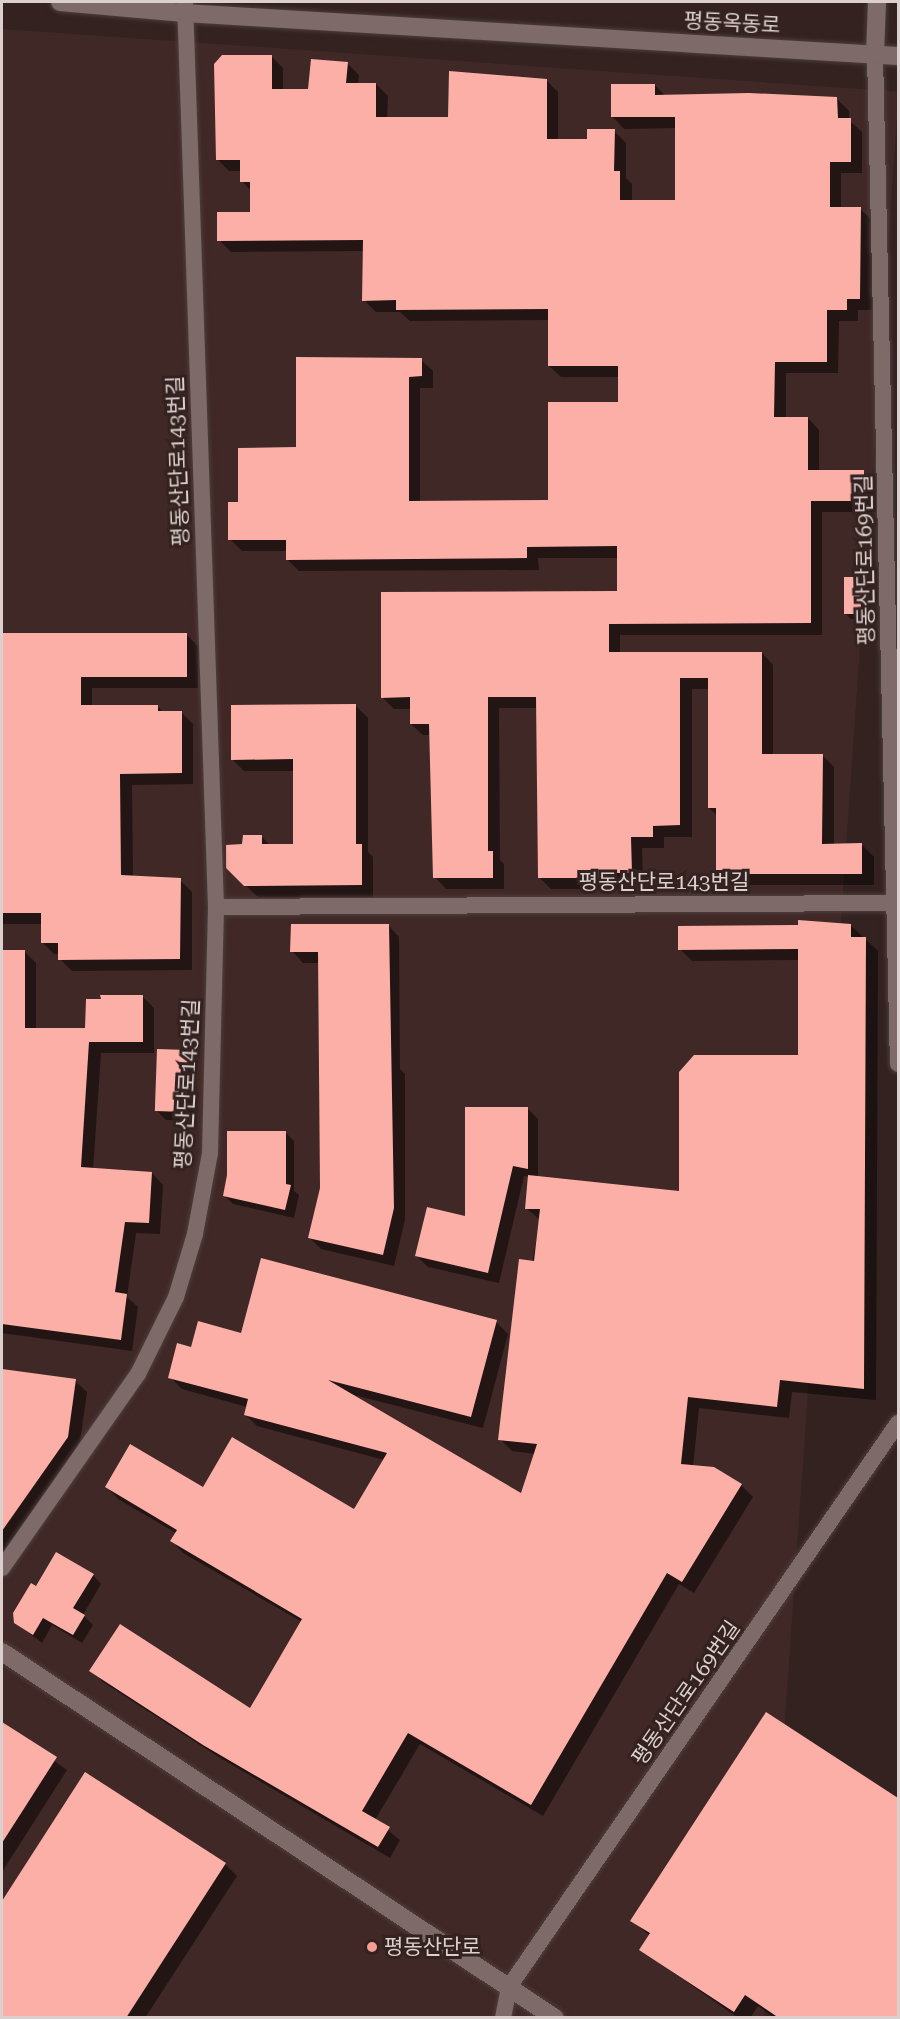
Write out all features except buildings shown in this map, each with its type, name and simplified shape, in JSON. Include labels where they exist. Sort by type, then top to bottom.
[{"type":"street","name":"평동옥동로","points":[[60,2],[185,7],[898,56]]},
{"type":"street","points":[[875,54],[877,2]]},
{"type":"street","name":"평동산단로143번길","points":[[2,1568],[138,1374],[176,1297],[195,1234],[210,1153],[216,907],[185,7]]},
{"type":"street","name":"평동산단로169번길","points":[[875,54],[898,1064]]},
{"type":"street","name":"평동산단로143번길","points":[[216,907],[896,903]]},
{"type":"street","name":"평동산단로169번길","points":[[509,1987],[898,1423]]},
{"type":"street","points":[[2,1652],[555,2018]]},
{"type":"street","points":[[503,2018],[509,1987]]},
{"type":"shaded area","points":[[2,29],[898,92],[764,2018],[2,2018]]},
{"type":"place","name":"평동산단로","points":[[372,1947]]}]
